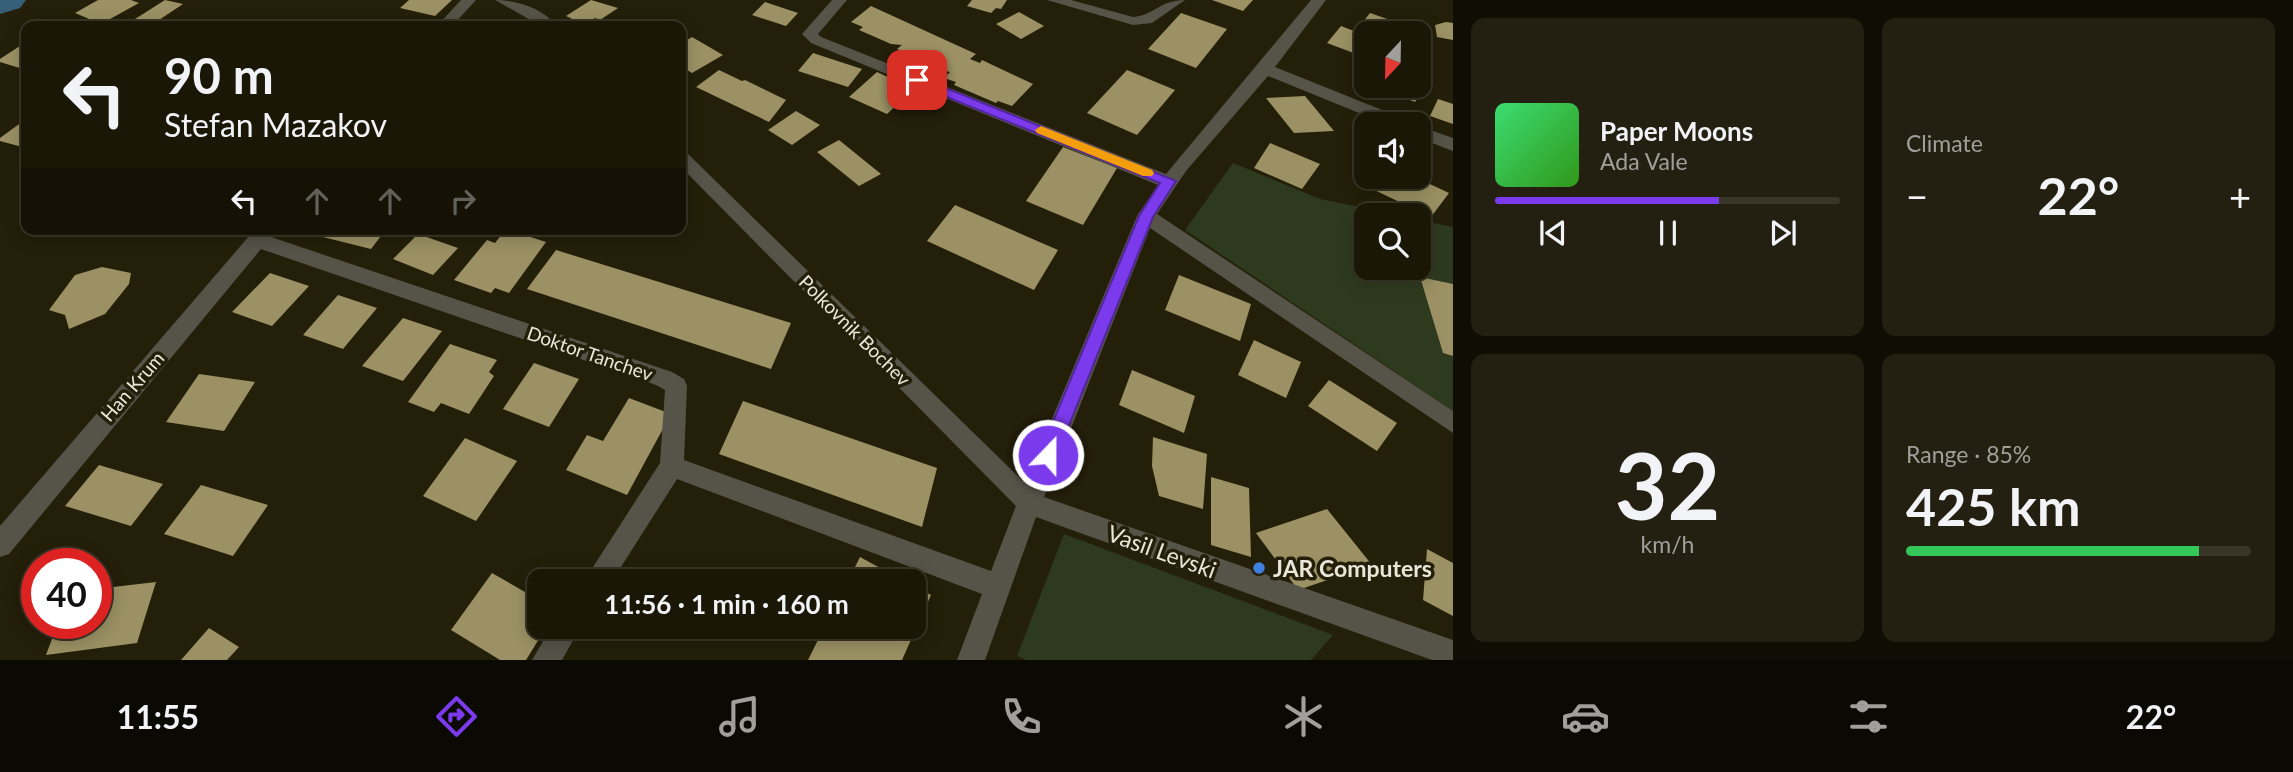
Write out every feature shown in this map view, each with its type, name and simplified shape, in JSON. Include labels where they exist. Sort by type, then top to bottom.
[{"type":"street","points":[[449,21],[469,0]]},
{"type":"street","points":[[502,0],[525,9],[543,21]]},
{"type":"street","points":[[840,0],[810,34],[816,40],[1169,181]]},
{"type":"street","points":[[1054,0],[1133,21],[1147,20],[1178,0]]},
{"type":"street","points":[[971,660],[1028,503],[1146,216],[1169,181],[1265,69],[1319,0]]},
{"type":"street","points":[[1265,69],[1371,112]]},
{"type":"street","points":[[1431,136],[1453,145]]},
{"type":"street","name":"Polkovnik Bochev","points":[[686,162],[1028,503]]},
{"type":"street","points":[[1146,216],[1453,424]]},
{"type":"street","name":"Doktor Tanchev","points":[[262,235],[664,378],[676,386],[672,466]]},
{"type":"street","name":"Han Krum","points":[[0,545],[262,235]]},
{"type":"street","points":[[605,569],[672,466],[998,587]]},
{"type":"street","name":"Vasil Levski","points":[[1028,503],[1453,654]]},
{"type":"street","points":[[546,660],[560,639]]},
{"type":"green space","points":[[1233,163],[1320,199],[1354,206],[1354,280],[1421,280],[1443,353],[1453,356],[1453,411],[1185,230]]},
{"type":"green space","points":[[1431,222],[1453,227],[1453,284],[1431,280]]},
{"type":"green space","points":[[1064,534],[1333,635],[1311,660],[1026,660],[1017,656]]},
{"type":"building","points":[[98,0],[131,0],[139,3],[106,21],[94,21],[75,13]]},
{"type":"building","points":[[165,0],[183,4],[158,21],[132,21]]},
{"type":"building","points":[[409,0],[452,0],[435,16],[400,8]]},
{"type":"building","points":[[591,0],[618,8],[600,20],[595,18],[591,21],[577,21],[566,16]]},
{"type":"building","points":[[972,0],[1007,0],[1001,9],[996,8],[991,13],[967,6]]},
{"type":"building","points":[[1212,0],[1253,0],[1243,11]]},
{"type":"building","points":[[765,2],[798,13],[786,26],[752,15]]},
{"type":"building","points":[[871,6],[976,54],[970,59],[980,63],[982,60],[1033,84],[1012,106],[998,101],[996,103],[954,85],[956,82],[944,78],[950,72],[946,71],[941,75],[907,60],[909,58],[904,56],[906,53],[897,49],[902,45],[891,44],[859,30],[863,27],[851,22]]},
{"type":"building","points":[[1019,12],[1044,26],[1021,39],[996,24]]},
{"type":"building","points":[[1181,13],[1227,29],[1196,68],[1148,49]]},
{"type":"building","points":[[1370,13],[1393,21],[1364,21]]},
{"type":"building","points":[[229,19],[260,21],[228,21]]},
{"type":"building","points":[[1453,23],[1453,40],[1437,37],[1435,25]]},
{"type":"building","points":[[1341,26],[1354,31],[1354,53],[1327,43]]},
{"type":"building","points":[[692,37],[723,55],[692,73],[686,69],[686,41]]},
{"type":"building","points":[[21,45],[21,68],[0,62],[0,59]]},
{"type":"building","points":[[813,53],[862,69],[848,87],[798,71]]},
{"type":"building","points":[[719,70],[786,100],[769,122],[696,87]]},
{"type":"building","points":[[1127,70],[1175,90],[1137,135],[1087,113]]},
{"type":"building","points":[[877,72],[914,89],[887,114],[849,97]]},
{"type":"building","points":[[1305,96],[1334,131],[1294,133],[1266,98]]},
{"type":"building","points":[[1438,99],[1453,104],[1453,124],[1431,116]]},
{"type":"building","points":[[796,111],[820,125],[792,145],[768,130]]},
{"type":"building","points":[[21,123],[21,147],[0,141],[0,138]]},
{"type":"building","points":[[839,140],[881,174],[859,186],[817,152]]},
{"type":"building","points":[[1270,143],[1320,164],[1302,189],[1254,168]]},
{"type":"building","points":[[1063,147],[1117,168],[1083,225],[1026,201]]},
{"type":"building","points":[[1431,185],[1449,193],[1431,217],[1431,203],[1402,203],[1372,189],[1431,189]]},
{"type":"building","points":[[955,205],[1058,250],[1034,290],[927,241]]},
{"type":"building","points":[[320,235],[382,235],[371,249]]},
{"type":"building","points":[[417,235],[458,248],[433,275],[393,259]]},
{"type":"building","points":[[501,235],[524,235],[546,242],[509,293],[495,288],[491,293],[454,280],[487,240],[495,243]]},
{"type":"building","points":[[556,250],[791,323],[771,369],[527,289]]},
{"type":"building","points":[[102,267],[131,273],[129,284],[105,314],[69,329],[65,315],[49,310],[75,275]]},
{"type":"building","points":[[270,273],[309,286],[272,326],[232,312]]},
{"type":"building","points":[[1179,275],[1251,304],[1240,341],[1165,310]]},
{"type":"building","points":[[1421,280],[1453,284],[1453,356],[1443,353]]},
{"type":"building","points":[[338,295],[377,308],[343,349],[303,335]]},
{"type":"building","points":[[403,318],[442,331],[403,381],[362,366]]},
{"type":"building","points":[[1254,340],[1301,362],[1286,398],[1238,375]]},
{"type":"building","points":[[450,344],[497,360],[489,372],[494,376],[469,414],[441,403],[434,412],[408,402]]},
{"type":"building","points":[[534,363],[579,379],[549,427],[503,409]]},
{"type":"building","points":[[1132,370],[1195,396],[1184,433],[1119,405]]},
{"type":"building","points":[[199,374],[255,382],[224,431],[166,422]]},
{"type":"building","points":[[1329,380],[1397,423],[1377,451],[1308,406]]},
{"type":"building","points":[[629,398],[671,414],[627,495],[566,470],[587,435],[603,441]]},
{"type":"building","points":[[743,401],[937,468],[922,527],[719,454]]},
{"type":"building","points":[[1153,437],[1207,454],[1203,509],[1159,496],[1152,466]]},
{"type":"building","points":[[465,438],[517,461],[476,521],[423,496]]},
{"type":"building","points":[[99,465],[163,484],[131,526],[65,506]]},
{"type":"building","points":[[1211,477],[1249,488],[1251,557],[1211,545]]},
{"type":"building","points":[[201,485],[268,505],[233,556],[164,534]]},
{"type":"building","points":[[1327,509],[1372,565],[1298,590],[1256,533]]},
{"type":"building","points":[[1427,549],[1453,563],[1453,616],[1423,600]]},
{"type":"building","points":[[860,557],[882,569],[854,569]]},
{"type":"building","points":[[492,573],[527,593],[527,639],[539,639],[526,660],[500,660],[451,630]]},
{"type":"building","points":[[156,582],[137,643],[46,655],[52,639],[112,639],[112,587]]},
{"type":"building","points":[[926,592],[931,595],[926,606]]},
{"type":"building","points":[[209,628],[239,647],[227,660],[181,660]]},
{"type":"building","points":[[818,639],[911,639],[902,660],[808,660]]},
{"type":"waterway","points":[[0,2],[6,0]]},
{"type":"slow traffic","points":[[1041,130],[1147,173]]},
{"type":"place","name":"JAR Computers","points":[[1259,568]]},
{"type":"route","points":[[917,80],[1169,181],[1146,216],[1048,455]]}]
